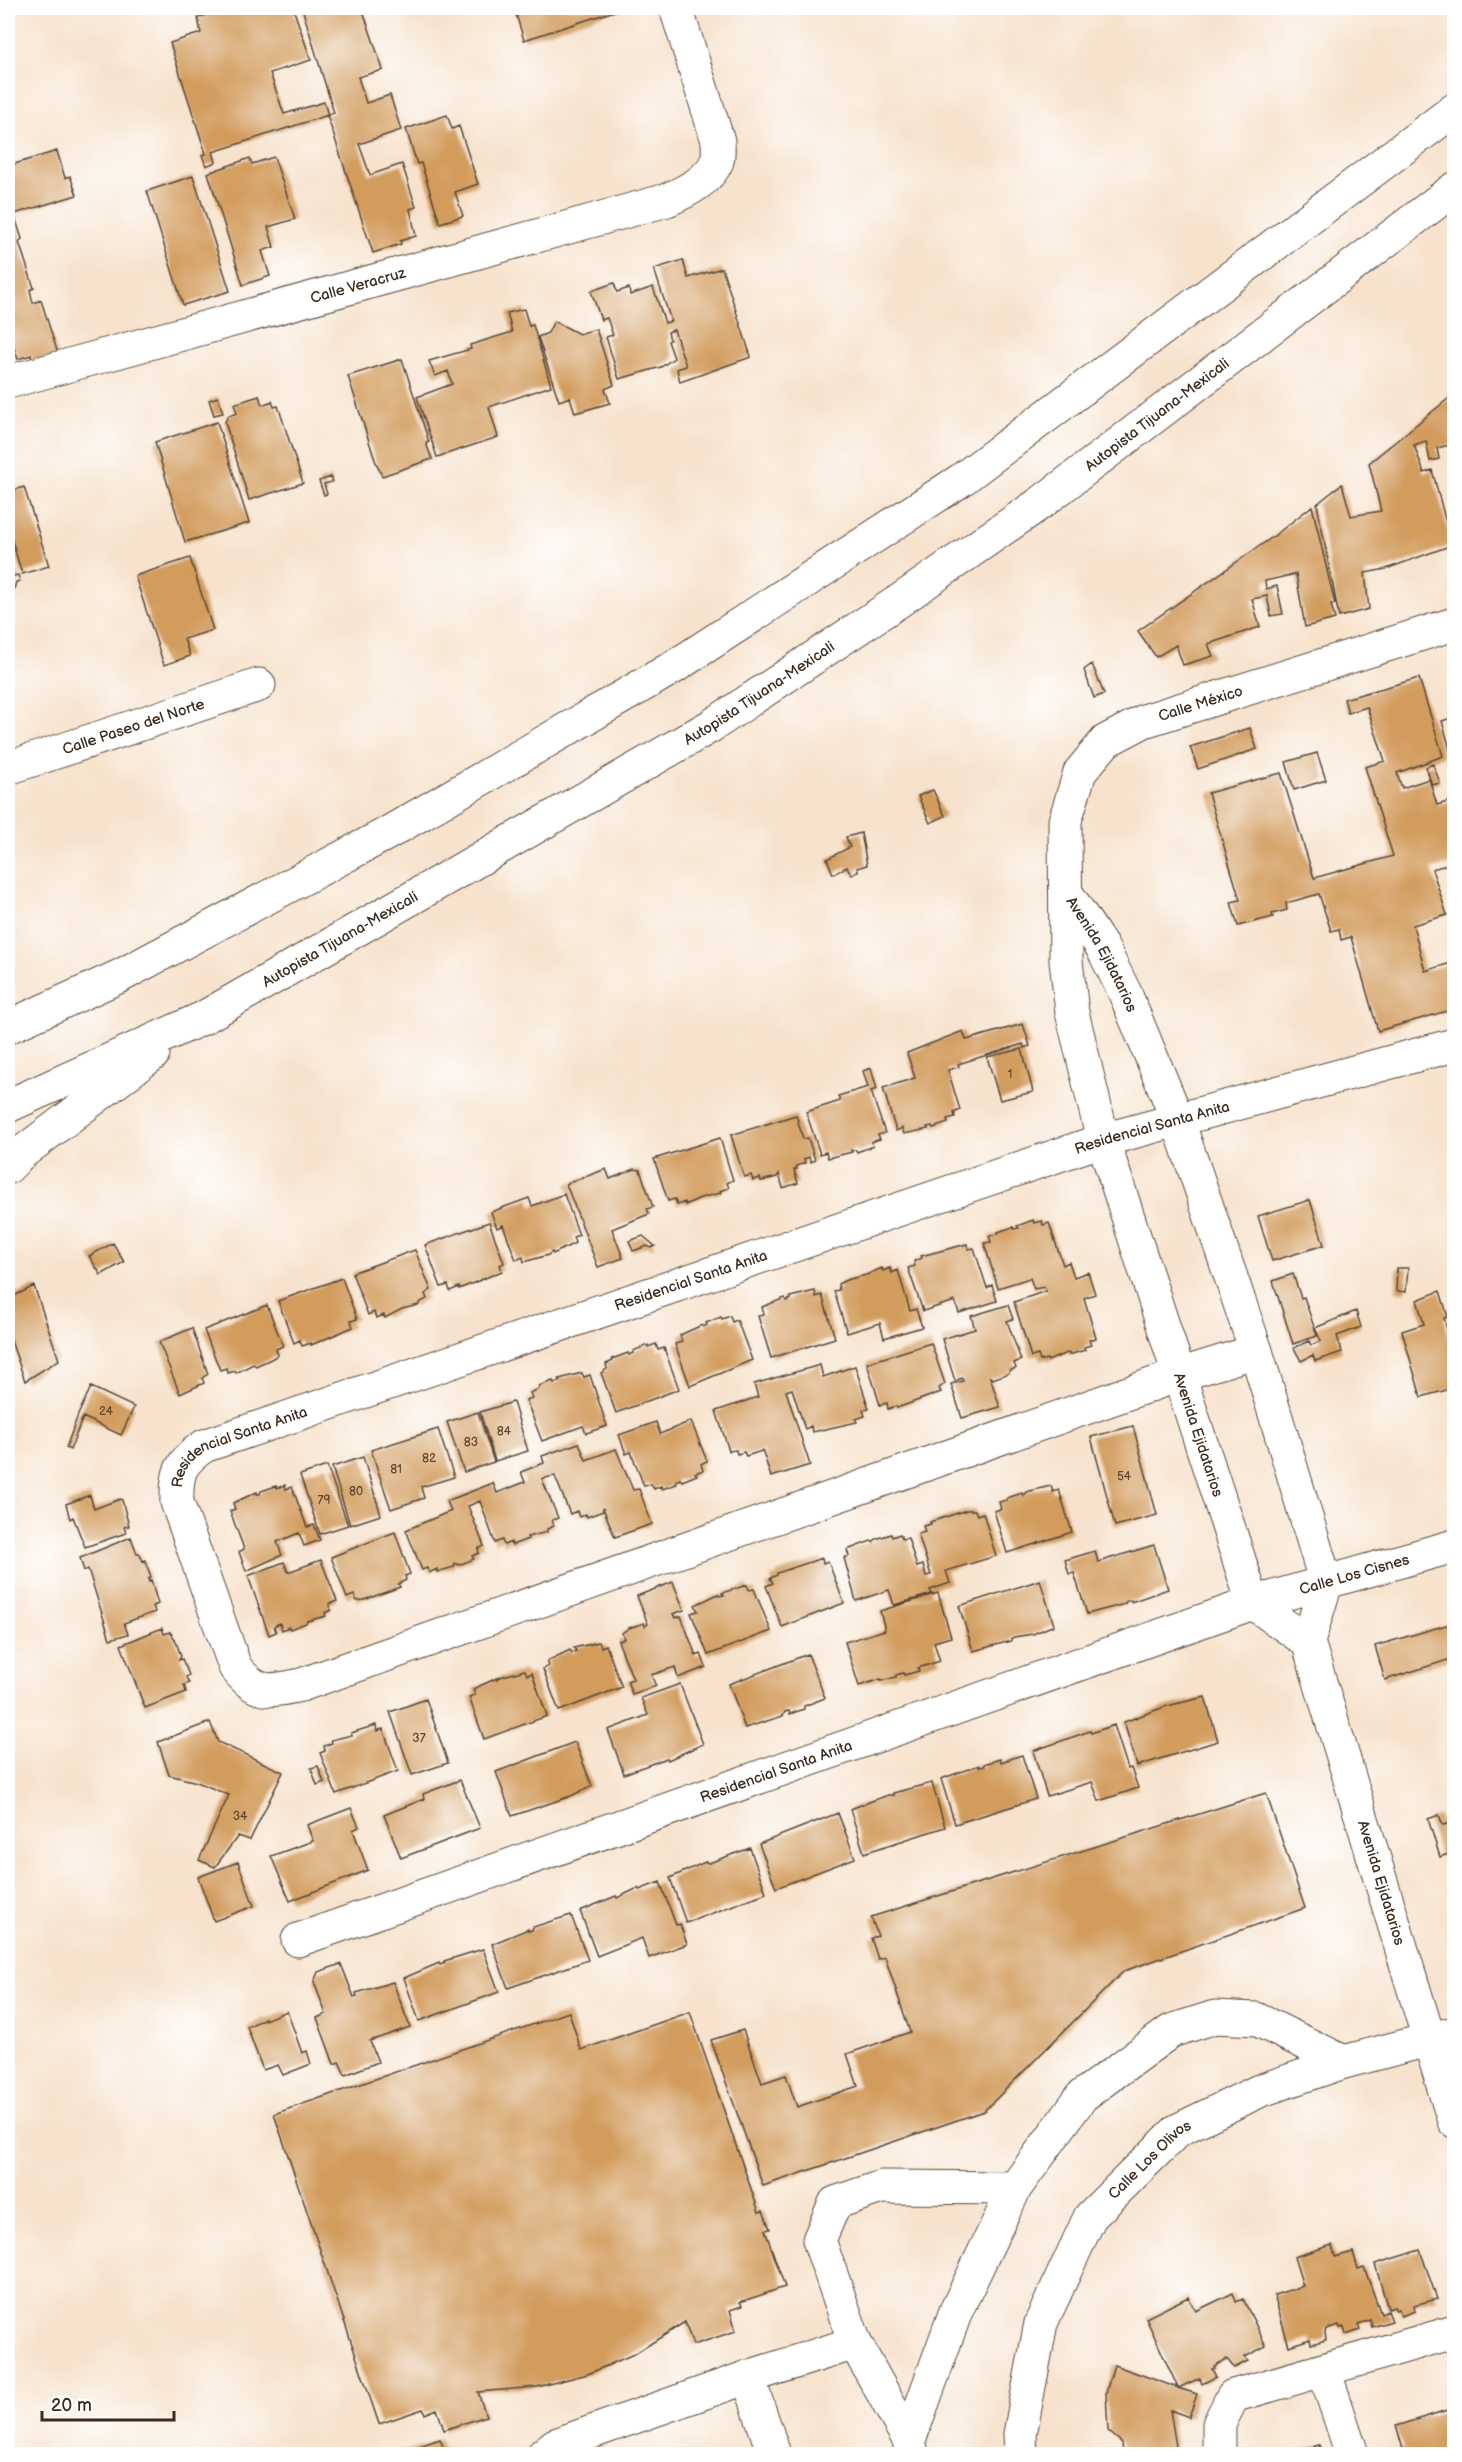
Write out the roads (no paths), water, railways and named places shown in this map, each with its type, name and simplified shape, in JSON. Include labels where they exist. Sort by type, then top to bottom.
[{"type":"main road","name":"Calle Veracruz","points":[[8,382],[667,200],[688,190],[704,179],[717,161],[718,141],[676,8]]},
{"type":"main road","points":[[8,1027],[120,976],[388,833],[674,667],[961,480],[1455,110]]},
{"type":"main road","name":"Autopista Tijuana-Mexicali","points":[[8,1106],[203,1017],[711,726],[899,601],[1042,502],[1455,189]]},
{"type":"main road","name":"Calle México","points":[[1067,894],[1065,821],[1080,772],[1106,741],[1144,721],[1455,624]]},
{"type":"main road","name":"Calle Paseo del Norte","points":[[8,768],[259,685]]},
{"type":"main road","name":"Avenida Ejidatarios","points":[[1067,894],[1102,947],[1125,993],[1178,1121],[1256,1351],[1326,1583]]},
{"type":"main road","name":"Avenida Ejidatarios","points":[[1067,894],[1066,961],[1072,1012],[1103,1140],[1253,1603]]},
{"type":"main road","points":[[8,1167],[23,1152],[203,1017]]},
{"type":"main road","name":"Residencial Santa Anita","points":[[1256,1351],[1179,1375],[301,1685],[273,1691],[248,1683],[235,1667],[177,1502],[176,1480],[186,1458],[204,1446],[1103,1140],[1455,1045]]},
{"type":"main road","name":"Calle Los Cisnes","points":[[1253,1603],[1455,1546]]},
{"type":"main road","points":[[1253,1603],[1308,1642],[1326,1583]]},
{"type":"main road","name":"Residencial Santa Anita","points":[[298,1940],[1253,1603]]},
{"type":"main road","name":"Avenida Ejidatarios","points":[[1308,1642],[1442,2037],[1455,2121]]},
{"type":"main road","points":[[910,2447],[956,2312],[1015,2188],[1082,2096],[1171,2031],[1215,2017],[1256,2019],[1344,2062]]},
{"type":"main road","name":"Calle Los Olivos","points":[[1021,2454],[1020,2434],[1041,2323],[1090,2217],[1178,2130],[1259,2091],[1344,2062],[1442,2037]]},
{"type":"main road","points":[[910,2447],[855,2343],[819,2240],[835,2203],[881,2187],[1015,2188]]},
{"type":"main road","points":[[1219,2454],[1219,2424],[1233,2396],[1455,2332]]},
{"type":"main road","points":[[544,2454],[555,2445],[748,2377],[855,2343]]},
{"type":"main road","points":[[1324,2370],[1352,2454]]},
{"type":"main road","points":[[748,2377],[774,2454]]}]
